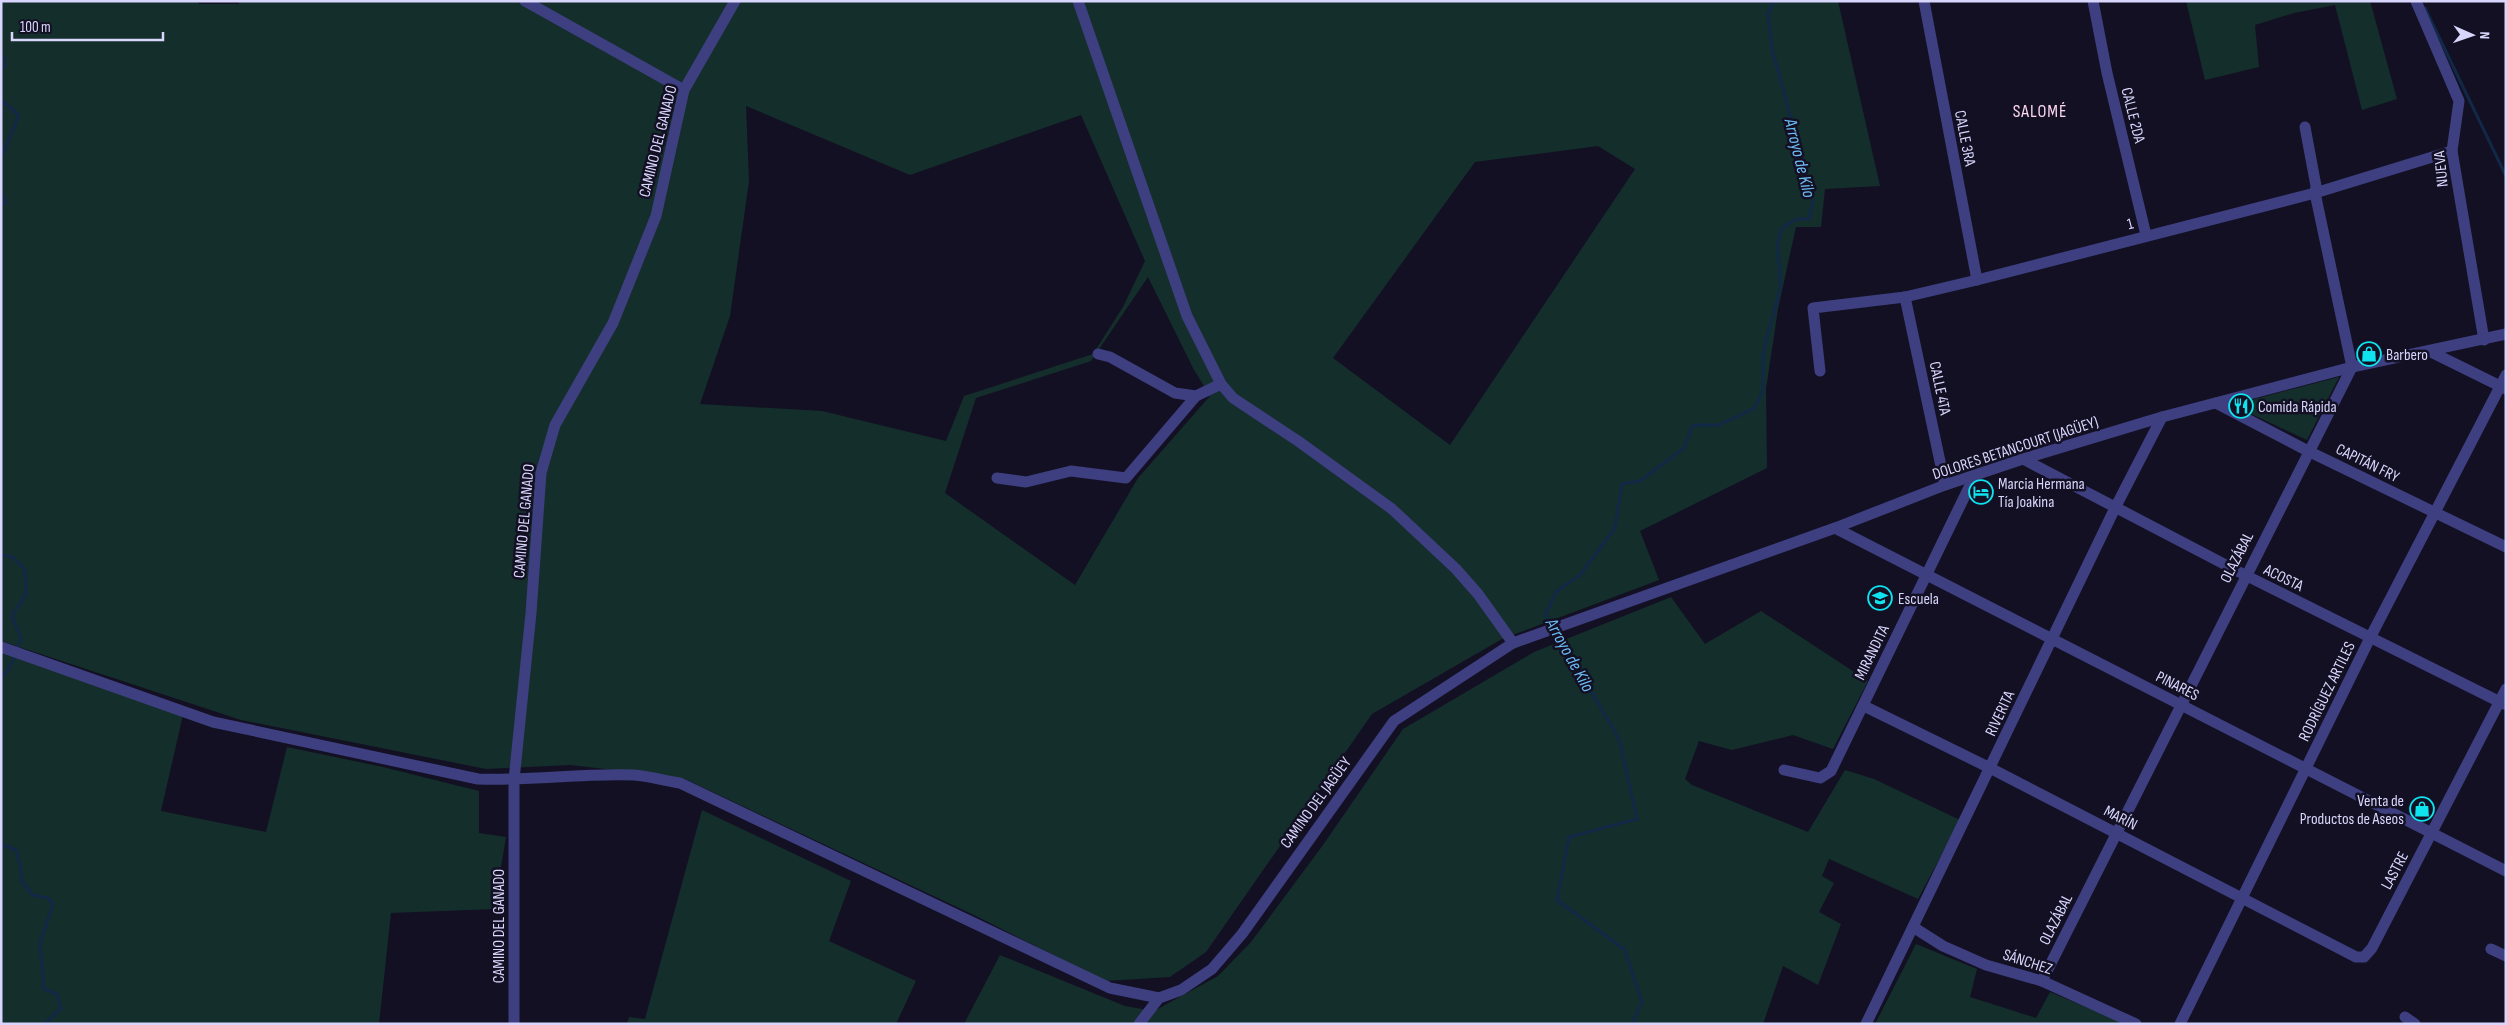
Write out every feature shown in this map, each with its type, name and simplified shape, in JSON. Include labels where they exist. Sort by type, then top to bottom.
[{"type":"street","points":[[525,1],[684,90]]},
{"type":"street","name":"CAMINO DEL GANADO","points":[[514,1024],[514,780],[532,604],[541,473],[556,425],[613,323],[656,216],[684,90],[735,1]]},
{"type":"street","points":[[1078,1],[1187,316],[1221,384],[1233,398],[1298,441],[1392,509],[1456,569],[1478,594],[1514,643]]},
{"type":"street","name":"CALLE 3RA","points":[[1924,1],[1977,280]]},
{"type":"street","name":"CALLE 2DA","points":[[2093,1],[2107,73],[2146,235]]},
{"type":"street","name":"NUEVA","points":[[2416,1],[2459,101],[2452,151],[2484,340]]},
{"type":"street","points":[[2305,127],[2316,186],[2314,193],[2352,367]]},
{"type":"street","name":"1","points":[[1820,371],[1813,308],[1906,296],[1977,280],[2314,193],[2452,151]]},
{"type":"street","name":"CALLE 4TA","points":[[1906,296],[1945,485]]},
{"type":"street","name":"DOLORES BETANCOURT (JAGÜEY)","points":[[1546,632],[1834,528],[1945,485],[2023,460],[2162,417],[2352,367],[2506,334]]},
{"type":"street","points":[[2429,351],[2503,387]]},
{"type":"street","points":[[1098,354],[1110,357],[1175,393],[1196,396]]},
{"type":"street","name":"OLAZÁBAL","points":[[2042,981],[2352,367]]},
{"type":"street","name":"RODRÍGUEZ ARTILES","points":[[2180,1024],[2370,638],[2503,387],[2506,375]]},
{"type":"street","points":[[997,478],[1026,482],[1071,471],[1126,478],[1196,396],[1221,384]]},
{"type":"street","name":"CAPITÁN FRY","points":[[2216,403],[2308,451],[2506,547]]},
{"type":"street","name":"RIVERITA","points":[[1866,1024],[2115,508],[2162,417]]},
{"type":"street","name":"ACOSTA","points":[[2023,460],[2245,576],[2502,703]]},
{"type":"street","name":"MIRANDITA","points":[[1784,770],[1820,778],[1831,771],[1975,475]]},
{"type":"street","name":"PINARES","points":[[1834,528],[2506,871]]},
{"type":"street","name":"CAMINO DEL JAGÜEY","points":[[1159,998],[1181,990],[1212,969],[1242,934],[1394,721],[1514,643],[1546,632]]},
{"type":"street","points":[[11,650],[213,722],[478,779],[514,780],[580,775],[636,775],[680,783],[1110,988],[1159,998],[1140,1024]]},
{"type":"street","name":"LASTRE","points":[[2364,957],[2372,948],[2502,703],[2506,689]]},
{"type":"street","name":"MARÍN","points":[[1864,706],[2243,897],[2356,957],[2364,957]]},
{"type":"street","name":"SÁNCHEZ","points":[[1913,927],[1944,946],[1986,965],[2042,981],[2136,1024]]},
{"type":"street","points":[[2491,949],[2506,956]]},
{"type":"street","points":[[2405,1017],[2415,1024]]},
{"type":"green space","points":[[1,1],[198,1],[199,4],[239,4],[239,1],[1838,1],[1880,186],[1825,189],[1821,227],[1796,227],[1778,309],[1766,389],[1767,468],[1640,531],[1659,580],[1502,639],[1372,714],[1206,952],[1170,977],[1105,981],[978,917],[683,778],[570,765],[486,769],[241,720],[1,641]],"holes":[[[746,106],[910,175],[1081,115],[1145,261],[1123,307],[1093,354],[964,396],[946,441],[822,411],[700,404],[730,316],[749,181]],[[1598,146],[1635,169],[1450,445],[1333,358],[1475,162]],[[1148,277],[1193,368],[1210,396],[1138,478],[1075,585],[945,493],[976,398],[1091,361]]]},
{"type":"green space","points":[[2186,1],[2370,1],[2397,99],[2362,110],[2335,5],[2294,13],[2255,25],[2259,67],[2205,80]]},
{"type":"green space","points":[[2339,377],[2307,440],[2232,405]]},
{"type":"green space","points":[[1671,597],[1705,644],[1761,611],[1868,681],[1833,749],[1793,735],[1732,750],[1699,741],[1685,779],[1692,785],[1808,832],[1845,770],[1874,779],[1960,820],[1918,899],[1829,859],[1822,876],[1834,883],[1819,912],[1841,924],[1818,985],[1783,966],[1763,1024],[964,1024],[1000,955],[1125,1006],[1154,1011],[1218,976],[1251,942],[1323,845],[1403,729],[1534,652]]},
{"type":"green space","points":[[1,652],[183,715],[161,811],[266,832],[287,747],[383,767],[479,791],[479,833],[506,837],[494,909],[391,913],[379,1024],[1,1024]]},
{"type":"green space","points":[[702,810],[851,881],[829,941],[916,981],[896,1024],[627,1024],[629,1017],[645,1019]]},
{"type":"green space","points":[[1916,944],[1977,969],[1970,997],[2036,1018],[2050,992],[2126,1024],[1875,1024]]},
{"type":"waterway","name":"Arroyo de Kilo","points":[[1552,626],[1545,615],[1556,592],[1580,575],[1615,528],[1622,484],[1640,481],[1684,448],[1693,425],[1719,425],[1755,408],[1763,390],[1763,354],[1781,285],[1777,244],[1782,228],[1796,219],[1809,219],[1813,200],[1772,49],[1768,14],[1774,1]]},
{"type":"waterway","points":[[2425,8],[2506,176]]},
{"type":"waterway","points":[[1,58],[5,58],[5,66],[1,70]]},
{"type":"waterway","points":[[1,100],[19,115],[1,158]]},
{"type":"waterway","points":[[1,191],[6,202],[1,206]]},
{"type":"waterway","points":[[1,555],[13,557],[25,570],[26,594],[12,616],[21,639],[17,649]]},
{"type":"waterway","name":"Arroyo de Kilo","points":[[1556,631],[1619,739],[1637,819],[1569,837],[1557,900],[1625,950],[1642,1002],[1632,1024]]},
{"type":"waterway","points":[[1,677],[9,669],[15,655]]},
{"type":"waterway","points":[[1,844],[16,850],[21,867],[21,880],[33,895],[48,898],[53,904],[40,943],[44,989],[57,994],[61,1009],[44,1024]]},
{"type":"place","name":"Barbero","points":[[2369,354]]},
{"type":"place","name":"Comida Rápida","points":[[2241,406]]},
{"type":"place","name":"Marcia Hermana Tía Joakina","points":[[1981,492]]},
{"type":"place","name":"Escuela","points":[[1880,598]]},
{"type":"place","name":"Venta de Productos de Aseos","points":[[2422,809]]},
{"type":"district","name":"SALOMÉ","points":[[2040,111]]}]
